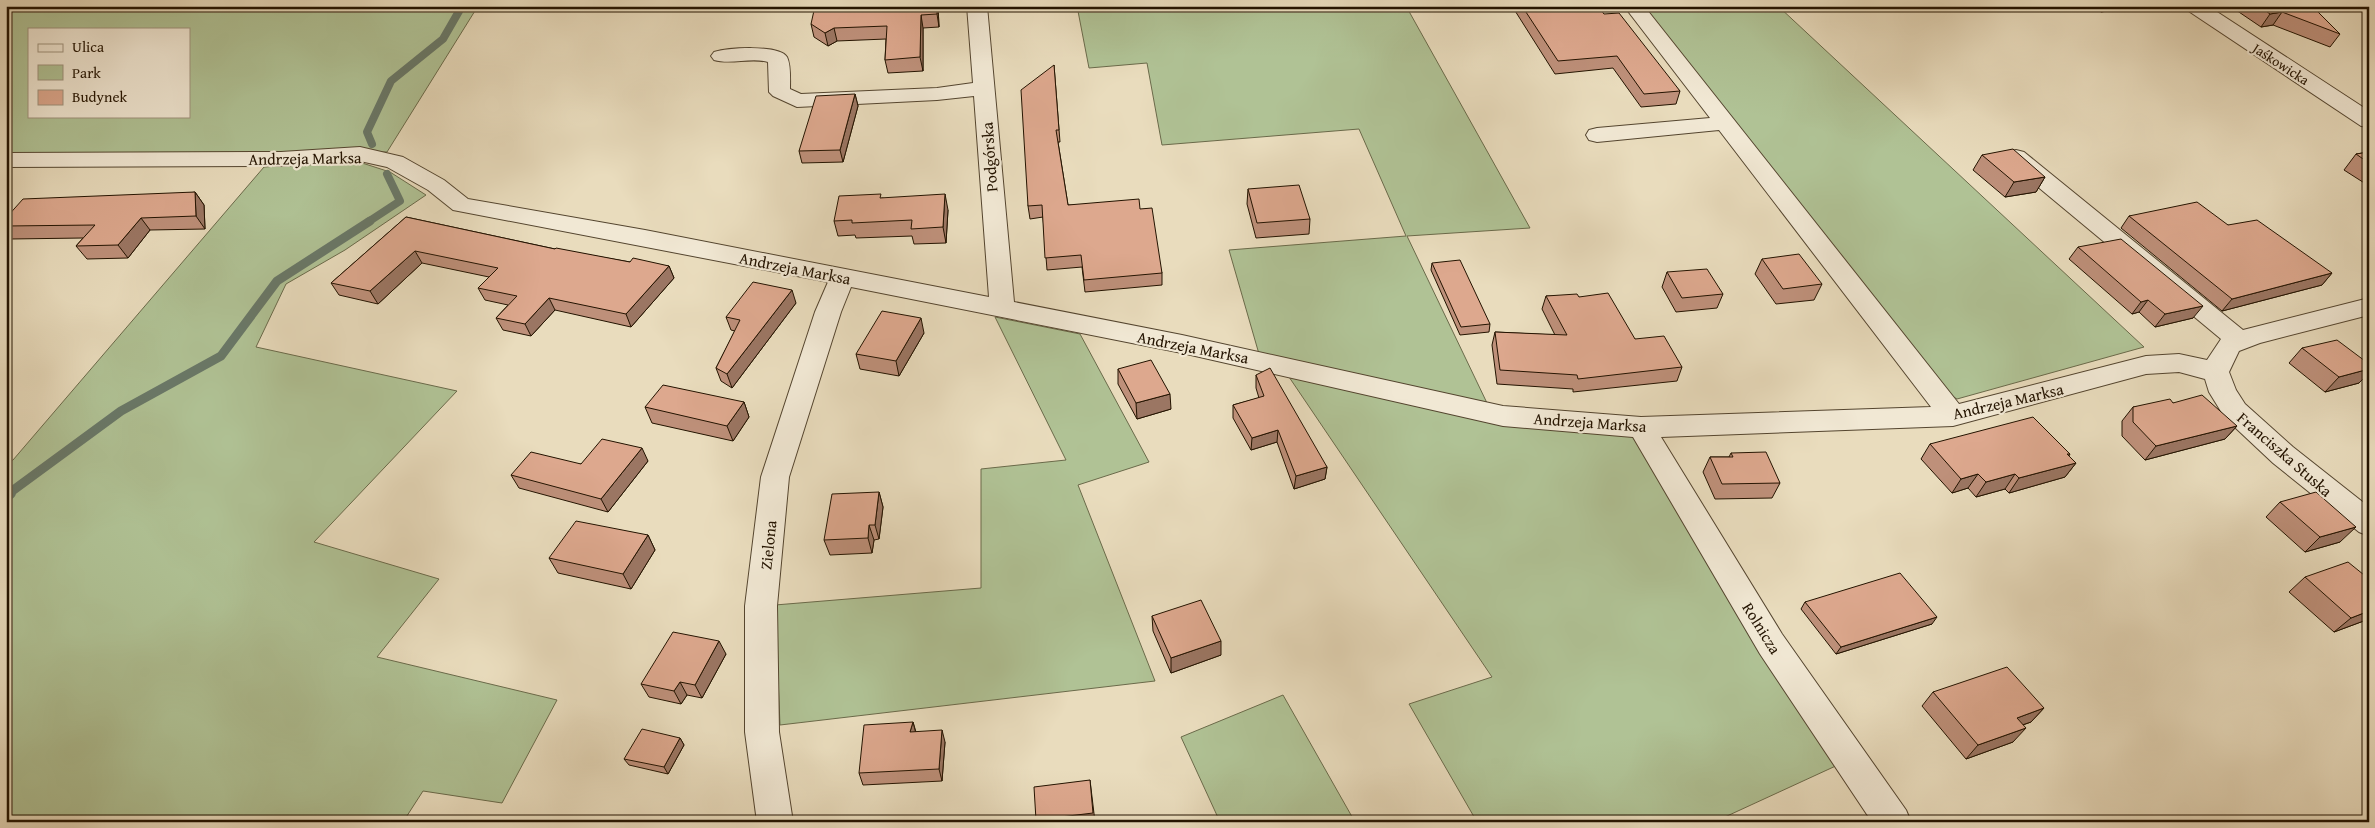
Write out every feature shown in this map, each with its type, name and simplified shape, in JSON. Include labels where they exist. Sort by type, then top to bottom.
[{"type":"street","name":"Podgórska","points":[[977,6],[1002,308]]},
{"type":"street","points":[[1634,6],[1953,416]]},
{"type":"street","name":"Jaśkowicka","points":[[2194,6],[2369,121]]},
{"type":"street","points":[[721,56],[762,54],[778,59],[780,92],[797,101],[937,94],[985,88]]},
{"type":"street","points":[[1597,135],[1725,123]]},
{"type":"street","points":[[2010,152],[2240,341]]},
{"type":"street","name":"Andrzeja Marksa","points":[[6,160],[281,159],[360,154],[396,162],[436,185],[461,205],[644,238],[1182,344],[1503,416],[1641,427],[1746,425],[1953,416],[2027,398],[2146,365],[2179,363],[2216,372]]},
{"type":"street","name":"Zielona","points":[[775,822],[762,732],[761,606],[775,476],[828,312],[842,278]]},
{"type":"street","points":[[2216,372],[2223,354],[2230,345],[2369,306]]},
{"type":"street","name":"Franciszka Stuska","points":[[2216,372],[2223,392],[2235,411],[2283,455],[2369,524]]},
{"type":"street","name":"Rolnicza","points":[[1641,427],[1771,644],[1893,822]]},
{"type":"green space","points":[[6,6],[478,6],[387,152],[6,158]]},
{"type":"green space","points":[[1077,6],[1406,6],[1530,228],[1407,236],[1487,403],[1259,354],[1229,250],[1406,236],[1359,129],[1162,145],[1147,63],[1089,68]]},
{"type":"green space","points":[[1640,6],[1778,6],[2144,347],[1957,399],[1938,387]]},
{"type":"green space","points":[[356,161],[390,172],[426,195],[345,250],[286,284],[256,347],[457,391],[314,542],[439,579],[377,657],[557,700],[502,803],[423,791],[403,822],[6,822],[6,464],[13,460],[264,167]]},
{"type":"green space","points":[[995,317],[1080,334],[1149,462],[1078,485],[1155,681],[780,725],[775,605],[981,588],[981,469],[1066,460]]},
{"type":"green space","points":[[1287,374],[1632,436],[1840,764],[1714,822],[1477,822],[1409,704],[1492,677]]},
{"type":"green space","points":[[1283,695],[1355,822],[1220,822],[1181,737]]},
{"type":"building","points":[[815,6],[937,6],[937,14],[921,15],[920,57],[885,60],[887,26],[834,28],[825,33],[811,24]]},
{"type":"building","points":[[1522,6],[1586,6],[1589,11],[1601,10],[1604,14],[1619,13],[1680,91],[1644,94],[1617,56],[1558,61]]},
{"type":"building","points":[[2259,6],[2312,6],[2340,34],[2282,12],[2270,14]]},
{"type":"building","points":[[1054,65],[1059,130],[1056,130],[1068,205],[1139,199],[1140,209],[1152,208],[1162,273],[1084,280],[1081,255],[1045,258],[1042,205],[1028,206],[1021,90]]},
{"type":"building","points":[[855,94],[840,150],[799,151],[816,96]]},
{"type":"building","points":[[2013,149],[2045,177],[2014,182],[1982,155]]},
{"type":"building","points":[[2369,152],[2369,163],[2356,154]]},
{"type":"building","points":[[1299,185],[1310,219],[1257,223],[1248,189]]},
{"type":"building","points":[[195,192],[196,216],[141,218],[118,245],[76,246],[95,225],[6,226],[6,218],[23,199]]},
{"type":"building","points":[[881,194],[880,198],[945,194],[943,227],[911,229],[912,220],[852,223],[852,220],[834,221],[839,196]]},
{"type":"building","points":[[2197,202],[2228,225],[2257,220],[2332,273],[2232,299],[2129,216]]},
{"type":"building","points":[[406,217],[555,249],[630,262],[633,258],[669,266],[626,314],[549,298],[525,324],[496,318],[517,296],[478,288],[498,268],[415,251],[370,291],[331,283]]},
{"type":"building","points":[[2121,239],[2203,306],[2165,314],[2148,300],[2141,302],[2078,247]]},
{"type":"building","points":[[1799,254],[1822,284],[1783,289],[1762,259]]},
{"type":"building","points":[[1460,260],[1490,324],[1461,327],[1432,263]]},
{"type":"building","points":[[1707,269],[1723,294],[1682,298],[1667,272]]},
{"type":"building","points":[[753,282],[792,290],[727,374],[716,368],[740,320],[726,317]]},
{"type":"building","points":[[1608,293],[1635,339],[1664,336],[1682,367],[1578,379],[1577,375],[1500,370],[1495,332],[1567,335],[1546,296],[1577,294],[1579,297]]},
{"type":"building","points":[[882,311],[921,318],[896,361],[856,354]]},
{"type":"building","points":[[2337,340],[2369,364],[2369,369],[2339,377],[2302,348]]},
{"type":"building","points":[[1151,360],[1170,394],[1136,403],[1118,369]]},
{"type":"building","points":[[1270,368],[1327,467],[1296,476],[1278,430],[1252,438],[1233,405],[1264,396],[1256,375]]},
{"type":"building","points":[[663,385],[744,402],[727,426],[645,407]]},
{"type":"building","points":[[2202,395],[2237,426],[2156,446],[2133,422],[2133,407],[2170,399],[2173,403]]},
{"type":"building","points":[[2033,417],[2070,454],[2067,454],[2076,463],[2019,478],[2015,474],[1986,482],[1978,474],[1961,479],[1930,444]]},
{"type":"building","points":[[602,439],[642,448],[601,499],[511,475],[531,452],[581,464]]},
{"type":"building","points":[[1766,452],[1780,483],[1722,484],[1710,457],[1733,457],[1731,453]]},
{"type":"building","points":[[879,492],[875,525],[869,525],[868,538],[824,540],[832,494]]},
{"type":"building","points":[[2316,492],[2356,527],[2320,537],[2280,502]]},
{"type":"building","points":[[576,521],[648,535],[623,574],[549,558]]},
{"type":"building","points":[[2348,562],[2369,579],[2369,611],[2351,618],[2305,577]]},
{"type":"building","points":[[1900,573],[1937,617],[1841,647],[1805,602]]},
{"type":"building","points":[[1201,600],[1221,641],[1171,658],[1152,616]]},
{"type":"building","points":[[673,632],[719,641],[695,685],[680,682],[674,691],[641,684]]},
{"type":"building","points":[[2007,667],[2044,708],[2017,718],[2026,728],[1978,745],[1933,692]]},
{"type":"building","points":[[913,722],[910,732],[942,730],[939,769],[859,773],[864,725]]},
{"type":"building","points":[[642,729],[680,738],[664,767],[624,759]]},
{"type":"building","points":[[1090,780],[1093,813],[1036,820],[1034,787]]},
{"type":"waterway","points":[[372,144],[367,132],[391,81],[443,39],[462,6]]},
{"type":"waterway","points":[[368,222],[400,201],[387,174]]},
{"type":"waterway","points":[[8,494],[121,411],[221,356],[277,281],[370,221]]},
{"type":"waterway","points":[[6,496],[10,493]]}]
